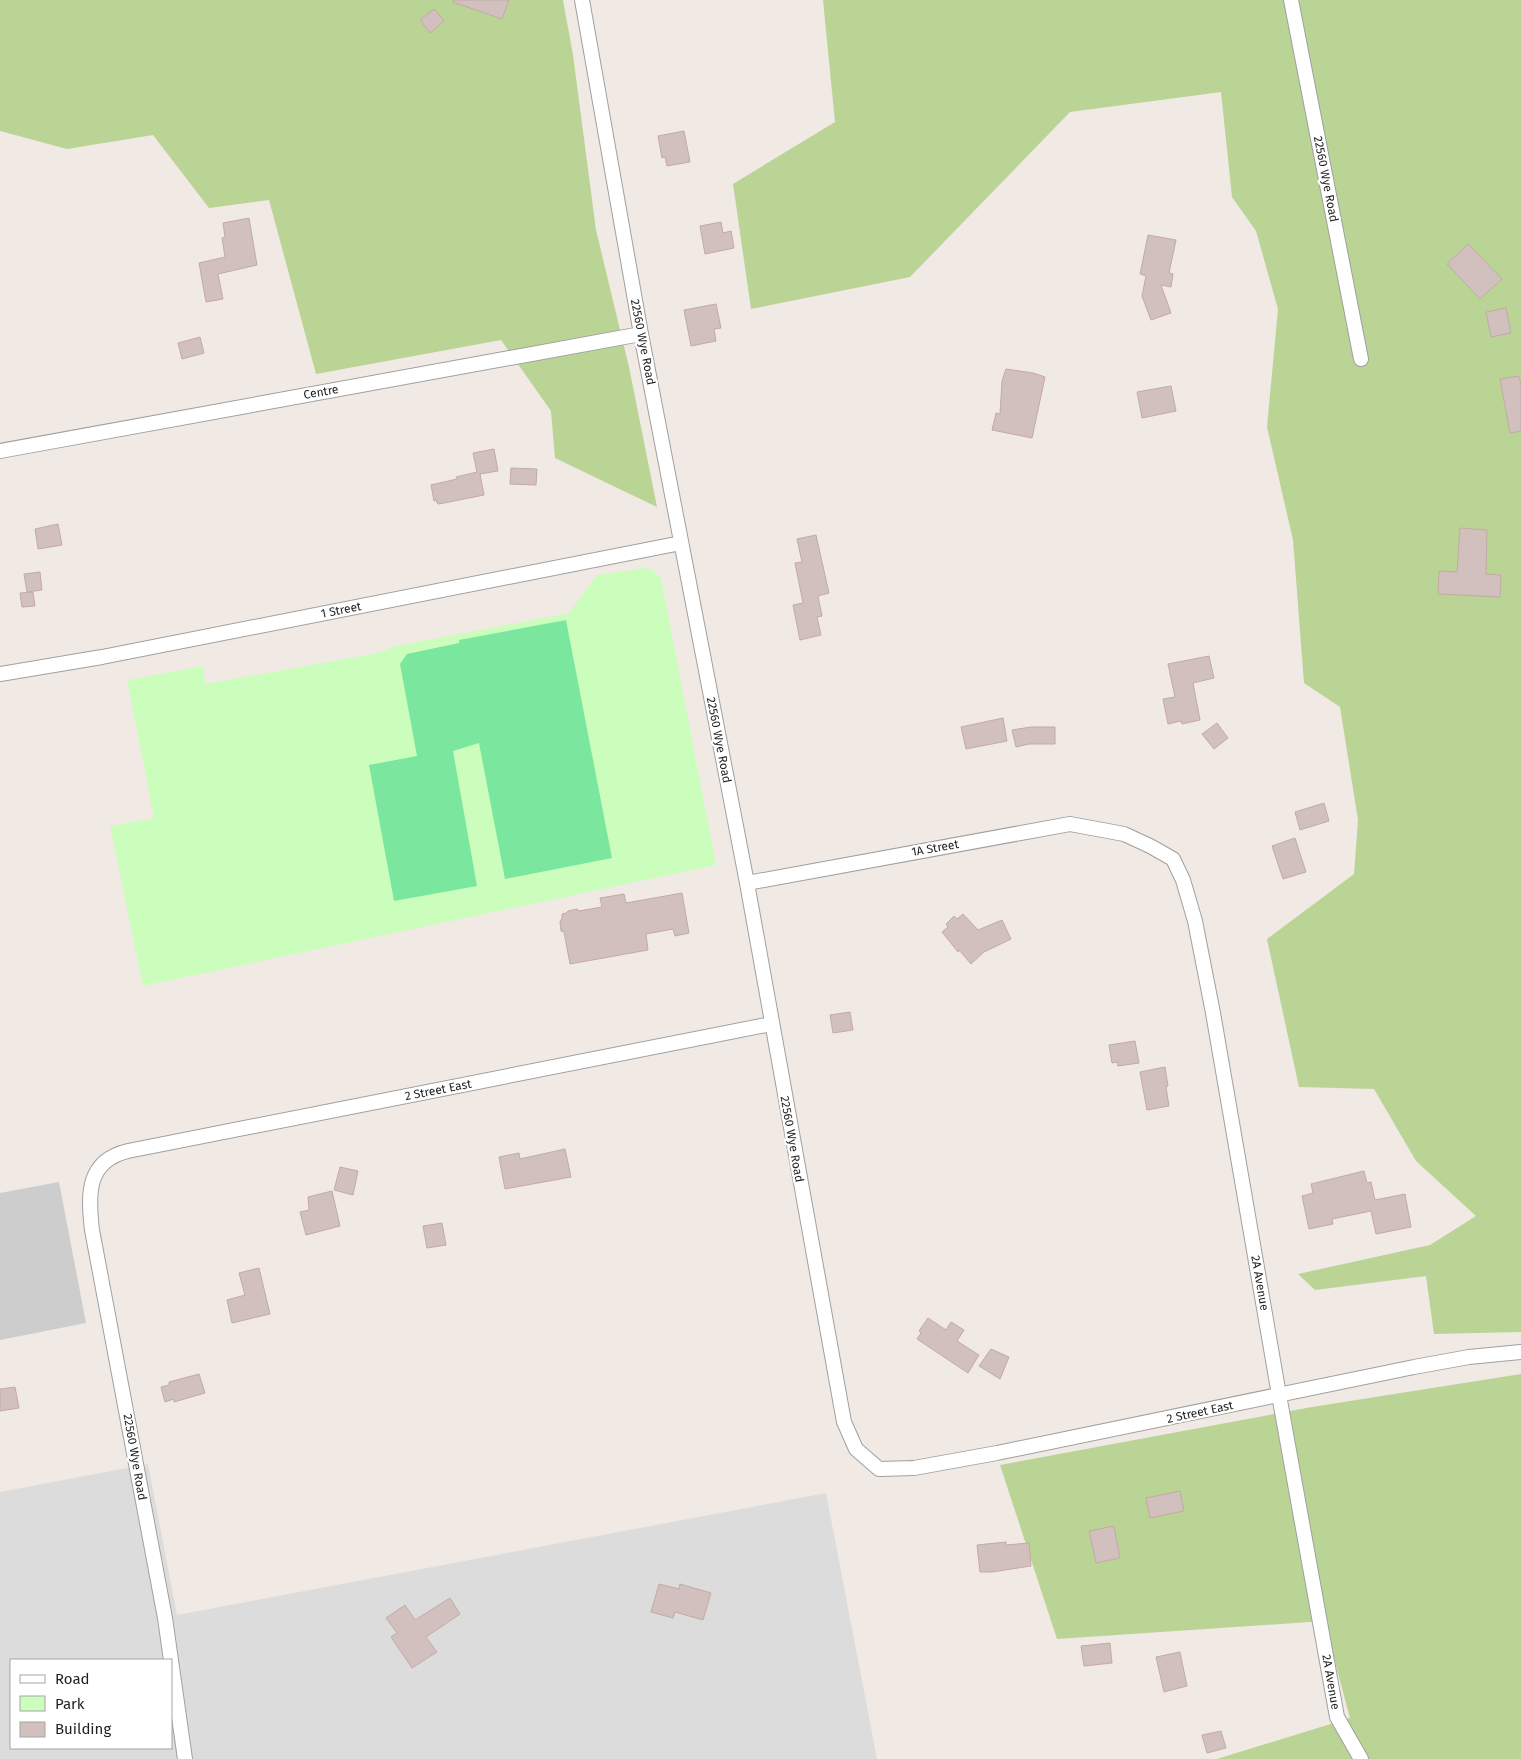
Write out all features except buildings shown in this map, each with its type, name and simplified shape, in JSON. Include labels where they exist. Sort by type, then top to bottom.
[{"type":"street","name":"22560 Wye Road","points":[[582,0],[641,334],[747,883],[844,1422],[856,1450],[879,1469]]},
{"type":"street","name":"22560 Wye Road","points":[[1291,0],[1361,359]]},
{"type":"street","name":"Centre","points":[[0,451],[641,334]]},
{"type":"street","name":"1 Street","points":[[0,674],[102,656],[681,543]]},
{"type":"street","name":"1A Street","points":[[747,883],[1070,824],[1124,834]]},
{"type":"street","name":"2A Avenue","points":[[1124,834],[1150,846],[1173,860],[1183,880],[1195,921],[1215,1023],[1337,1717],[1361,1759]]},
{"type":"street","name":"2 Street East","points":[[107,1159],[118,1153],[771,1024]]},
{"type":"street","name":"22560 Wye Road","points":[[107,1159],[98,1170],[89,1195],[92,1230],[165,1618],[171,1659]]},
{"type":"street","name":"2 Street East","points":[[879,1469],[914,1468],[997,1453],[1469,1357],[1521,1352]]},
{"type":"street","name":"22560 Wye Road","points":[[172,1667],[185,1759]]},
{"type":"shaded area","points":[[59,1182],[86,1323],[0,1340],[0,1193]]},
{"type":"shaded area","points":[[148,1464],[177,1615],[826,1493],[877,1759],[0,1759],[0,1492]]},
{"type":"green space","points":[[0,0],[563,0],[573,55],[596,230],[629,367],[657,507],[555,458],[551,411],[501,340],[316,374],[269,200],[209,208],[153,135],[67,149],[0,131]]},
{"type":"green space","points":[[823,0],[1521,0],[1521,1332],[1434,1334],[1426,1276],[1315,1290],[1298,1274],[1430,1245],[1476,1216],[1416,1161],[1374,1089],[1299,1087],[1267,939],[1354,874],[1358,820],[1340,707],[1304,683],[1293,540],[1267,427],[1278,309],[1256,231],[1232,197],[1221,92],[1070,112],[910,277],[751,309],[733,184],[835,122]]},
{"type":"green space","points":[[646,568],[654,571],[661,578],[716,865],[143,986],[110,826],[154,818],[127,680],[203,666],[205,684],[378,653],[396,646],[569,613],[597,575]]},
{"type":"green space","points":[[566,620],[612,858],[505,879],[479,743],[453,751],[477,886],[394,901],[369,765],[417,756],[400,664],[407,654],[459,643],[459,640]]},
{"type":"green space","points":[[1521,1374],[1521,1759],[1217,1759],[1350,1718],[1324,1621],[1057,1639],[1000,1465],[1312,1407]]}]
